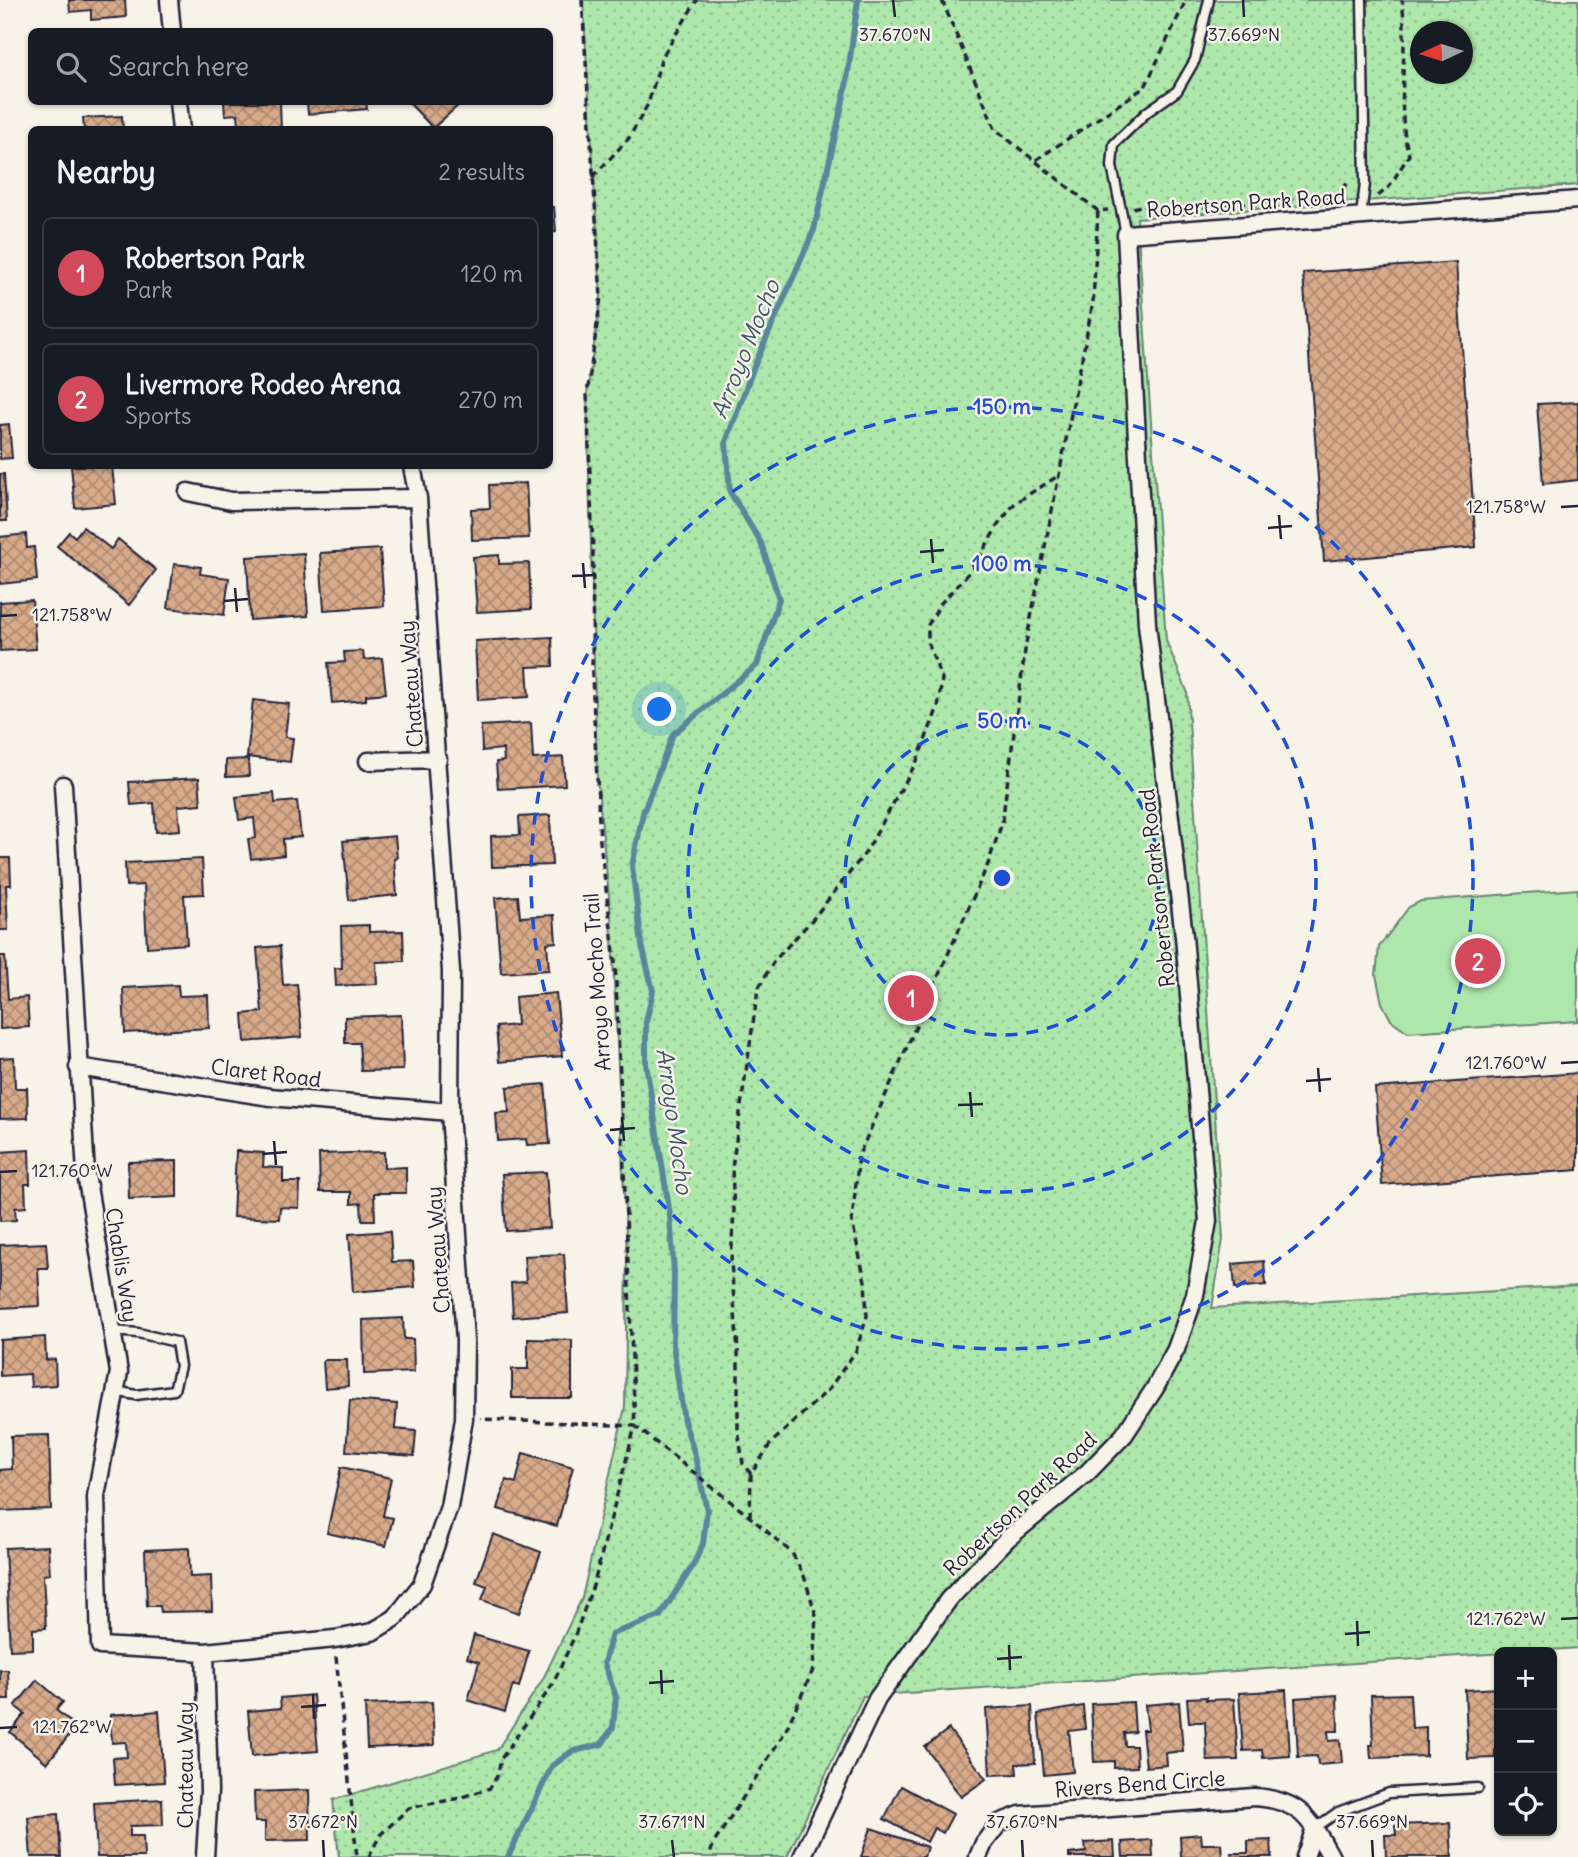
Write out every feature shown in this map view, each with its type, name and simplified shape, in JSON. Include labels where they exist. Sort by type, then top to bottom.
[{"type":"street","points":[[169,0],[172,28]]},
{"type":"street","points":[[178,105],[181,126]]},
{"type":"street","name":"Robertson Park Road","points":[[802,1857],[877,1699],[949,1599],[1008,1538],[1087,1473],[1124,1435],[1155,1388],[1176,1349],[1195,1295],[1208,1221],[1184,936],[1147,624],[1126,234],[1578,200]]},
{"type":"street","name":"Chateau Way","points":[[205,1857],[209,1791],[205,1652],[335,1639],[373,1632],[395,1618],[422,1584],[449,1507],[464,1419],[466,1341],[450,1112],[452,971],[418,498],[413,469]]},
{"type":"street","points":[[188,492],[231,501],[418,498]]},
{"type":"street","points":[[368,761],[438,759]]},
{"type":"street","name":"Chablis Way","points":[[63,785],[86,1174],[119,1372],[96,1496],[100,1646],[205,1652]]},
{"type":"street","name":"Claret Road","points":[[78,1067],[270,1097],[450,1112]]},
{"type":"street","name":"Rivers Bend Circle","points":[[978,1857],[984,1843],[999,1823],[1020,1815],[1254,1797],[1275,1798],[1297,1808],[1315,1828],[1332,1857]]},
{"type":"street","points":[[1305,1857],[1315,1828]]},
{"type":"lane","points":[[1126,234],[1112,166],[1114,144],[1147,112],[1177,91],[1195,60],[1209,0]]},
{"type":"lane","points":[[1361,215],[1365,184],[1362,0]]},
{"type":"lane","points":[[111,1331],[138,1333],[176,1342],[180,1366],[174,1390],[136,1395],[115,1391]]},
{"type":"lane","points":[[1315,1828],[1338,1812],[1388,1793],[1478,1787]]},
{"type":"path","name":"Arroyo Mocho Trail","points":[[369,1857],[380,1835],[409,1808],[460,1798],[490,1788],[497,1776],[501,1759],[553,1684],[575,1635],[594,1583],[635,1426],[615,960],[600,842],[592,675],[593,552],[587,394],[601,298],[582,0]]},
{"type":"path","points":[[593,177],[629,138],[648,104],[662,57],[697,0]]},
{"type":"path","points":[[750,1517],[751,1474],[771,1443],[828,1390],[856,1352],[867,1316],[864,1281],[852,1221],[859,1155],[988,864],[1002,823],[1026,643],[1093,302],[1098,211],[995,130],[942,0]]},
{"type":"path","points":[[1036,160],[1145,87],[1186,0]]},
{"type":"path","points":[[1361,215],[1389,187],[1409,155],[1403,133],[1406,29],[1402,0]]},
{"type":"path","points":[[1141,207],[1143,205],[1155,211],[1338,196],[1348,182]]},
{"type":"path","points":[[751,1474],[743,1464],[738,1429],[738,1351],[731,1262],[734,1211],[732,1168],[758,989],[774,961],[812,920],[866,852],[917,761],[938,707],[942,679],[928,643],[928,625],[941,603],[974,567],[998,525],[1015,503],[1058,476]]},
{"type":"path","points":[[464,1419],[635,1426],[792,1553],[804,1576],[816,1615],[813,1670],[785,1732],[714,1843],[709,1857]]},
{"type":"path","points":[[335,1639],[357,1857]]},
{"type":"green space","points":[[583,0],[1578,0],[1578,185],[1137,218],[1166,641],[1187,691],[1223,1239],[1212,1308],[1578,1286],[1578,1648],[1494,1647],[1494,1654],[863,1696],[787,1857],[339,1857],[333,1800],[497,1750],[543,1679],[582,1598],[625,1407],[627,1256],[611,916],[597,777],[587,394],[601,297]]},
{"type":"green space","points":[[1578,889],[1578,1021],[1408,1032],[1391,1020],[1382,1003],[1376,975],[1379,947],[1409,907],[1421,901]]},
{"type":"building","points":[[69,0],[125,0],[126,17],[91,20],[91,10],[70,12]]},
{"type":"building","points":[[224,105],[280,105],[281,126],[239,125],[238,114],[225,115]]},
{"type":"building","points":[[307,105],[366,105],[367,109],[308,114]]},
{"type":"building","points":[[411,105],[459,105],[435,126],[431,126]]},
{"type":"building","points":[[122,116],[123,126],[84,126],[83,118]]},
{"type":"building","points":[[553,207],[554,207],[556,232],[553,232]]},
{"type":"building","points":[[1456,262],[1476,547],[1324,561],[1303,273]]},
{"type":"building","points":[[1578,402],[1578,480],[1543,484],[1537,404]]},
{"type":"building","points":[[9,424],[12,458],[0,459],[0,425]]},
{"type":"building","points":[[71,469],[112,469],[116,504],[75,508]]},
{"type":"building","points":[[0,474],[4,474],[7,521],[0,521]]},
{"type":"building","points":[[526,483],[529,538],[472,540],[471,509],[490,508],[489,485]]},
{"type":"building","points":[[83,527],[111,549],[118,539],[156,570],[129,605],[57,546],[69,532],[75,537]]},
{"type":"building","points":[[26,534],[27,548],[34,547],[37,580],[0,584],[0,537]]},
{"type":"building","points":[[380,549],[384,606],[324,610],[320,553]]},
{"type":"building","points":[[304,553],[308,616],[250,620],[247,557]]},
{"type":"building","points":[[499,555],[499,564],[529,563],[531,609],[477,612],[473,557]]},
{"type":"building","points":[[174,564],[201,567],[200,574],[229,578],[224,615],[168,608]]},
{"type":"building","points":[[32,600],[36,649],[0,651],[0,602]]},
{"type":"building","points":[[552,637],[553,666],[527,667],[529,697],[478,700],[475,641]]},
{"type":"building","points":[[363,651],[364,660],[382,658],[386,693],[366,695],[366,700],[332,703],[328,663],[345,662],[344,652]]},
{"type":"building","points":[[253,700],[289,704],[285,737],[293,738],[290,762],[247,757]]},
{"type":"building","points":[[531,723],[533,759],[563,757],[565,785],[498,789],[496,762],[504,761],[503,749],[482,751],[481,726]]},
{"type":"building","points":[[248,759],[249,776],[226,777],[226,760]]},
{"type":"building","points":[[199,778],[201,804],[178,806],[180,830],[156,832],[154,803],[131,805],[129,782]]},
{"type":"building","points":[[274,793],[275,803],[297,801],[301,837],[283,839],[284,855],[251,859],[248,839],[256,838],[254,818],[239,820],[236,797]]},
{"type":"building","points":[[550,815],[552,865],[492,867],[491,836],[520,835],[519,817]]},
{"type":"building","points":[[395,836],[397,895],[349,900],[343,841]]},
{"type":"building","points":[[0,858],[10,858],[11,885],[6,885],[8,930],[0,930]]},
{"type":"building","points":[[202,859],[204,894],[184,895],[187,944],[147,947],[144,885],[126,886],[125,863]]},
{"type":"building","points":[[518,896],[520,917],[554,915],[556,942],[547,943],[549,970],[501,973],[495,898]]},
{"type":"building","points":[[369,925],[369,932],[403,931],[404,961],[376,962],[377,984],[336,986],[335,968],[342,968],[341,926]]},
{"type":"building","points":[[280,946],[283,985],[297,984],[302,1037],[245,1042],[243,1014],[262,1012],[257,948]]},
{"type":"building","points":[[0,956],[5,956],[8,999],[27,997],[29,1027],[0,1029]]},
{"type":"building","points":[[178,985],[179,996],[208,995],[209,1028],[125,1033],[123,988]]},
{"type":"building","points":[[556,993],[562,1056],[499,1062],[496,1027],[517,1025],[515,997]]},
{"type":"building","points":[[401,1015],[403,1070],[361,1071],[359,1043],[345,1043],[345,1017]]},
{"type":"building","points":[[14,1057],[15,1088],[27,1088],[28,1118],[0,1119],[0,1058]]},
{"type":"building","points":[[1578,1073],[1578,1170],[1382,1185],[1375,1088]]},
{"type":"building","points":[[545,1084],[550,1144],[527,1145],[526,1139],[498,1141],[496,1113],[509,1112],[507,1087]]},
{"type":"building","points":[[29,1150],[30,1184],[25,1184],[26,1207],[15,1208],[16,1220],[0,1221],[0,1152]]},
{"type":"building","points":[[236,1151],[264,1153],[263,1167],[283,1168],[283,1182],[300,1182],[299,1208],[280,1207],[279,1219],[233,1217]]},
{"type":"building","points":[[384,1152],[384,1168],[406,1167],[406,1193],[374,1193],[375,1220],[362,1220],[361,1203],[351,1204],[351,1192],[320,1192],[319,1154]]},
{"type":"building","points":[[177,1161],[177,1197],[129,1199],[128,1162]]},
{"type":"building","points":[[546,1172],[550,1228],[506,1231],[502,1174]]},
{"type":"building","points":[[390,1231],[392,1262],[413,1261],[415,1287],[353,1292],[349,1234]]},
{"type":"building","points":[[46,1243],[48,1268],[38,1268],[40,1306],[0,1308],[0,1245]]},
{"type":"building","points":[[564,1254],[568,1313],[513,1317],[511,1283],[526,1282],[524,1256]]},
{"type":"building","points":[[1264,1261],[1266,1285],[1235,1288],[1233,1264]]},
{"type":"building","points":[[403,1318],[404,1339],[413,1339],[414,1372],[364,1374],[363,1320]]},
{"type":"building","points":[[45,1337],[46,1360],[55,1359],[56,1385],[31,1387],[30,1374],[0,1376],[0,1340]]},
{"type":"building","points":[[528,1339],[572,1340],[572,1398],[512,1398],[512,1369],[528,1369]]},
{"type":"building","points":[[323,1360],[347,1360],[348,1386],[325,1388]]},
{"type":"building","points":[[350,1400],[397,1404],[395,1429],[416,1431],[414,1456],[346,1451]]},
{"type":"building","points":[[49,1435],[51,1509],[0,1511],[0,1470],[12,1469],[11,1436]]},
{"type":"building","points":[[523,1453],[573,1467],[557,1526],[498,1509],[506,1480],[516,1483]]},
{"type":"building","points":[[341,1467],[391,1478],[383,1516],[393,1518],[386,1546],[327,1533]]},
{"type":"building","points":[[493,1534],[541,1552],[519,1613],[482,1600],[487,1586],[476,1582]]},
{"type":"building","points":[[48,1546],[50,1574],[43,1575],[46,1628],[33,1629],[33,1649],[10,1650],[5,1548]]},
{"type":"building","points":[[189,1548],[190,1577],[211,1576],[212,1611],[161,1612],[160,1606],[147,1606],[145,1550]]},
{"type":"building","points":[[474,1635],[529,1651],[519,1687],[513,1685],[505,1712],[468,1700],[479,1662],[467,1658]]},
{"type":"building","points":[[0,1670],[8,1670],[9,1699],[0,1699]]},
{"type":"building","points":[[37,1680],[63,1702],[56,1710],[76,1727],[47,1763],[10,1732],[25,1714],[15,1706]]},
{"type":"building","points":[[1494,1688],[1494,1758],[1468,1759],[1465,1690]]},
{"type":"building","points":[[1286,1690],[1290,1756],[1263,1758],[1262,1750],[1243,1751],[1239,1693]]},
{"type":"building","points":[[1410,1694],[1412,1728],[1426,1727],[1426,1756],[1371,1758],[1371,1695]]},
{"type":"building","points":[[313,1695],[318,1751],[252,1756],[248,1711],[281,1708],[280,1698]]},
{"type":"building","points":[[1337,1695],[1338,1731],[1328,1731],[1329,1741],[1340,1740],[1342,1763],[1318,1765],[1317,1756],[1298,1757],[1295,1698]]},
{"type":"building","points":[[1207,1697],[1206,1700],[1234,1699],[1238,1760],[1207,1761],[1205,1722],[1189,1722],[1187,1698]]},
{"type":"building","points":[[432,1702],[434,1745],[367,1748],[365,1705]]},
{"type":"building","points":[[1133,1702],[1135,1732],[1124,1733],[1125,1746],[1136,1746],[1137,1767],[1114,1768],[1114,1761],[1094,1762],[1091,1704]]},
{"type":"building","points":[[1179,1702],[1183,1751],[1166,1753],[1167,1765],[1146,1767],[1142,1730],[1148,1730],[1145,1705]]},
{"type":"building","points":[[1032,1706],[1035,1763],[1016,1764],[1017,1774],[990,1775],[986,1709]]},
{"type":"building","points":[[1083,1706],[1085,1729],[1069,1731],[1073,1772],[1044,1775],[1038,1714]]},
{"type":"building","points":[[159,1711],[164,1782],[115,1785],[113,1758],[127,1757],[126,1742],[112,1743],[110,1715]]},
{"type":"building","points":[[949,1729],[986,1779],[961,1797],[925,1747]]},
{"type":"building","points":[[901,1786],[953,1814],[943,1833],[934,1828],[927,1842],[884,1819]]},
{"type":"building","points":[[309,1790],[310,1840],[265,1841],[265,1822],[255,1822],[254,1792]]},
{"type":"building","points":[[162,1799],[163,1825],[130,1826],[130,1836],[143,1836],[144,1857],[97,1857],[94,1803]]},
{"type":"building","points":[[58,1814],[61,1857],[31,1857],[28,1817]]},
{"type":"building","points":[[1450,1823],[1452,1857],[1386,1857],[1385,1835],[1396,1835],[1395,1825]]},
{"type":"building","points":[[871,1828],[927,1847],[924,1857],[861,1857]]},
{"type":"building","points":[[1201,1834],[1202,1844],[1221,1844],[1222,1857],[1181,1857],[1180,1836]]},
{"type":"building","points":[[1152,1840],[1153,1857],[1123,1857],[1122,1842]]},
{"type":"building","points":[[1271,1840],[1272,1857],[1232,1857],[1231,1853],[1248,1853],[1248,1841]]},
{"type":"building","points":[[1114,1841],[1115,1857],[1069,1857],[1069,1854],[1086,1852],[1085,1843]]},
{"type":"waterway","name":"Arroyo Mocho","points":[[508,1857],[552,1766],[571,1752],[602,1744],[613,1727],[616,1697],[604,1663],[612,1634],[660,1616],[692,1567],[703,1544],[707,1510],[684,1421],[673,1345],[674,1273],[670,1215],[646,1064],[646,1022],[653,991],[642,945],[632,866],[643,813],[673,734],[757,665],[779,599],[761,543],[730,492],[726,442],[753,369],[814,230],[846,87],[858,0]]},
{"type":"place","name":"Livermore Rodeo Arena","points":[[1478,961]]},
{"type":"place","name":"Robertson Park","points":[[911,998]]}]
